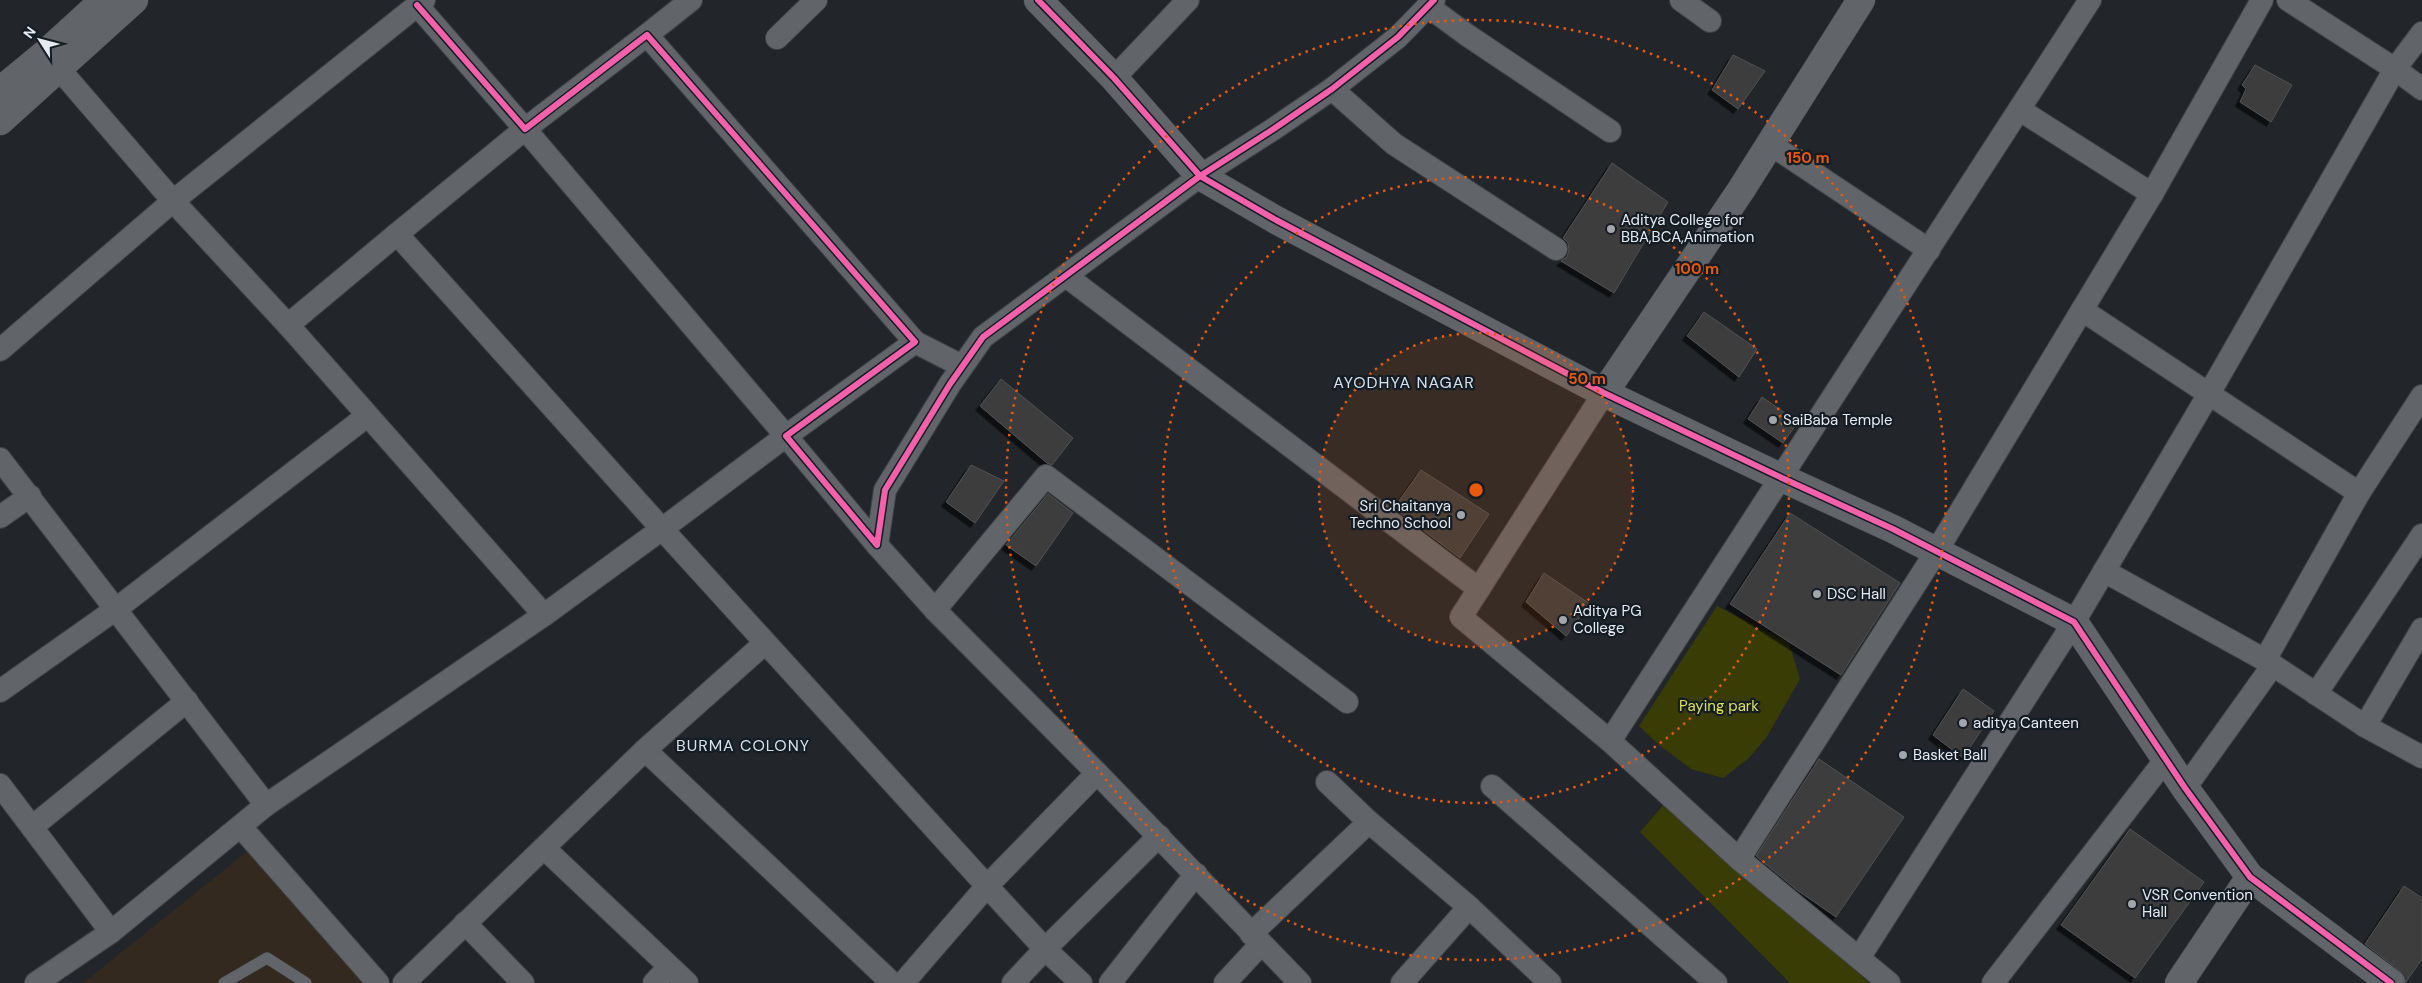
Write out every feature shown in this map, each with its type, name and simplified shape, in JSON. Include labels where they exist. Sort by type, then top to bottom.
[{"type":"street","points":[[0,121],[104,0]]},
{"type":"street","points":[[0,91],[52,61],[134,0]]},
{"type":"street","points":[[288,325],[525,129],[691,0]]},
{"type":"street","points":[[777,38],[816,0]]},
{"type":"street","points":[[1038,0],[1114,78],[1200,176],[1276,220],[1604,393],[1893,529],[2074,622],[2185,788],[2250,877],[2383,981]]},
{"type":"street","points":[[1114,78],[1188,0]]},
{"type":"street","points":[[1681,0],[1710,21]]},
{"type":"street","points":[[1862,0],[1770,144],[1604,393],[1461,617],[1610,741],[1739,859],[1889,983]]},
{"type":"street","points":[[1610,741],[2090,0]]},
{"type":"street","points":[[1739,859],[1936,552],[2152,194],[2262,0]]},
{"type":"street","points":[[2288,0],[2422,89]]},
{"type":"street","points":[[0,350],[173,201],[421,3],[525,129],[877,545],[935,610],[1159,836],[1300,983]]},
{"type":"street","points":[[877,545],[885,490],[962,366],[983,337],[1200,176],[1332,89],[1398,37],[1432,3],[1466,35],[1610,131]]},
{"type":"street","points":[[1858,958],[2074,622],[2210,392],[2395,70],[2422,33]]},
{"type":"street","points":[[647,35],[914,342],[962,366]]},
{"type":"street","points":[[52,61],[173,201],[288,325],[544,615]]},
{"type":"street","points":[[1332,89],[1394,144],[1556,249]]},
{"type":"street","points":[[2020,110],[2152,194]]},
{"type":"street","points":[[1770,144],[1929,250]]},
{"type":"street","points":[[397,234],[987,886],[1045,949],[1081,983]]},
{"type":"street","points":[[1066,276],[1479,588]]},
{"type":"street","points":[[2082,310],[2210,392],[2359,493]]},
{"type":"street","points":[[36,983],[111,932],[266,805],[544,615],[914,342]]},
{"type":"street","points":[[2185,788],[2269,662],[2359,493],[2422,396]]},
{"type":"street","points":[[0,691],[116,609],[367,416]]},
{"type":"street","points":[[0,459],[266,805]]},
{"type":"street","points":[[935,610],[1046,476],[1347,702]]},
{"type":"street","points":[[0,516],[30,496]]},
{"type":"street","points":[[2316,694],[2422,535]]},
{"type":"street","points":[[2104,571],[2269,662],[2366,726],[2422,757]]},
{"type":"street","points":[[2366,726],[2422,629]]},
{"type":"street","points":[[404,983],[645,750],[765,642]]},
{"type":"street","points":[[32,827],[187,701]]},
{"type":"street","points":[[645,750],[892,983]]},
{"type":"street","points":[[1993,983],[2166,759]]},
{"type":"street","points":[[903,983],[987,886],[1097,773]]},
{"type":"street","points":[[1327,782],[1368,822],[1469,907],[1550,983]]},
{"type":"street","points":[[0,784],[111,932]]},
{"type":"street","points":[[1492,786],[1716,983]]},
{"type":"street","points":[[1225,983],[1256,939],[1368,822]]},
{"type":"street","points":[[241,827],[378,983]]},
{"type":"street","points":[[1014,983],[1045,949],[1159,836]]},
{"type":"street","points":[[544,848],[687,983]]},
{"type":"street","points":[[1110,983],[1196,874]]},
{"type":"street","points":[[2179,983],[2250,877]]},
{"type":"street","points":[[1402,983],[1469,907]]},
{"type":"street","points":[[466,924],[523,983]]},
{"type":"street","points":[[654,983],[670,967]]},
{"type":"lane","points":[[224,983],[267,958],[306,983]]},
{"type":"shaded area","points":[[254,846],[363,983],[83,983]]},
{"type":"green space","name":"Paying park","points":[[1717,606],[1789,643],[1800,679],[1766,738],[1748,759],[1723,778],[1691,769],[1659,745],[1639,726]]},
{"type":"green space","points":[[1666,802],[1869,983],[1790,983],[1640,832]]},
{"type":"building","points":[[1733,55],[1765,71],[1738,109],[1712,90]]},
{"type":"building","points":[[2255,65],[2292,85],[2271,122],[2240,102],[2246,89],[2242,85]]},
{"type":"building","name":"Aditya College for BBA,BCA,Animation","points":[[1612,163],[1668,202],[1614,293],[1561,261],[1567,257],[1569,250],[1568,243],[1563,238]]},
{"type":"building","points":[[1704,312],[1757,349],[1739,377],[1687,336]]},
{"type":"building","points":[[1001,379],[1073,438],[1052,465],[1047,463],[980,406]]},
{"type":"building","name":"SaiBaba Temple","points":[[1762,397],[1798,422],[1783,443],[1748,419]]},
{"type":"building","points":[[971,465],[1004,481],[975,523],[946,502]]},
{"type":"building","name":"Sri Chaitanya Techno School","points":[[1421,470],[1489,514],[1460,558],[1394,508]]},
{"type":"building","points":[[1048,494],[1073,513],[1036,566],[1006,545]]},
{"type":"building","name":"DSC Hall","points":[[1790,513],[1900,583],[1841,675],[1730,604]]},
{"type":"building","name":"Aditya PG College","points":[[1544,573],[1590,604],[1566,636],[1526,602]]},
{"type":"building","name":"aditya Canteen","points":[[1963,689],[1994,711],[1963,758],[1933,735]]},
{"type":"building","points":[[1819,759],[1904,817],[1836,917],[1797,890],[1756,856]]},
{"type":"building","name":"VSR Convention Hall","points":[[2130,829],[2204,882],[2135,978],[2061,925]]},
{"type":"building","points":[[2404,886],[2422,898],[2422,959],[2406,982],[2400,971],[2365,944]]},
{"type":"cycle path","points":[[1038,0],[1114,78],[1200,176],[1276,220],[1604,393],[1893,529],[2074,622],[2185,788],[2250,877],[2391,983]]},
{"type":"cycle path","points":[[417,5],[525,129],[647,35],[915,342],[786,436],[877,545],[885,490],[950,384],[983,337],[1200,176],[1332,89],[1398,37],[1434,0]]},
{"type":"place","name":"Aditya College for BBA,BCA,Animation","points":[[1611,229]]},
{"type":"place","name":"SaiBaba Temple","points":[[1773,420]]},
{"type":"place","name":"Sri Chaitanya Techno School","points":[[1461,515]]},
{"type":"place","name":"DSC Hall","points":[[1817,594]]},
{"type":"place","name":"Aditya PG College","points":[[1563,620]]},
{"type":"place","name":"aditya Canteen","points":[[1963,723]]},
{"type":"place","name":"Basket Ball","points":[[1903,755]]},
{"type":"place","name":"VSR Convention Hall","points":[[2132,904]]},
{"type":"district","name":"AYODHYA NAGAR","points":[[1404,382]]},
{"type":"district","name":"BURMA COLONY","points":[[743,745]]}]
